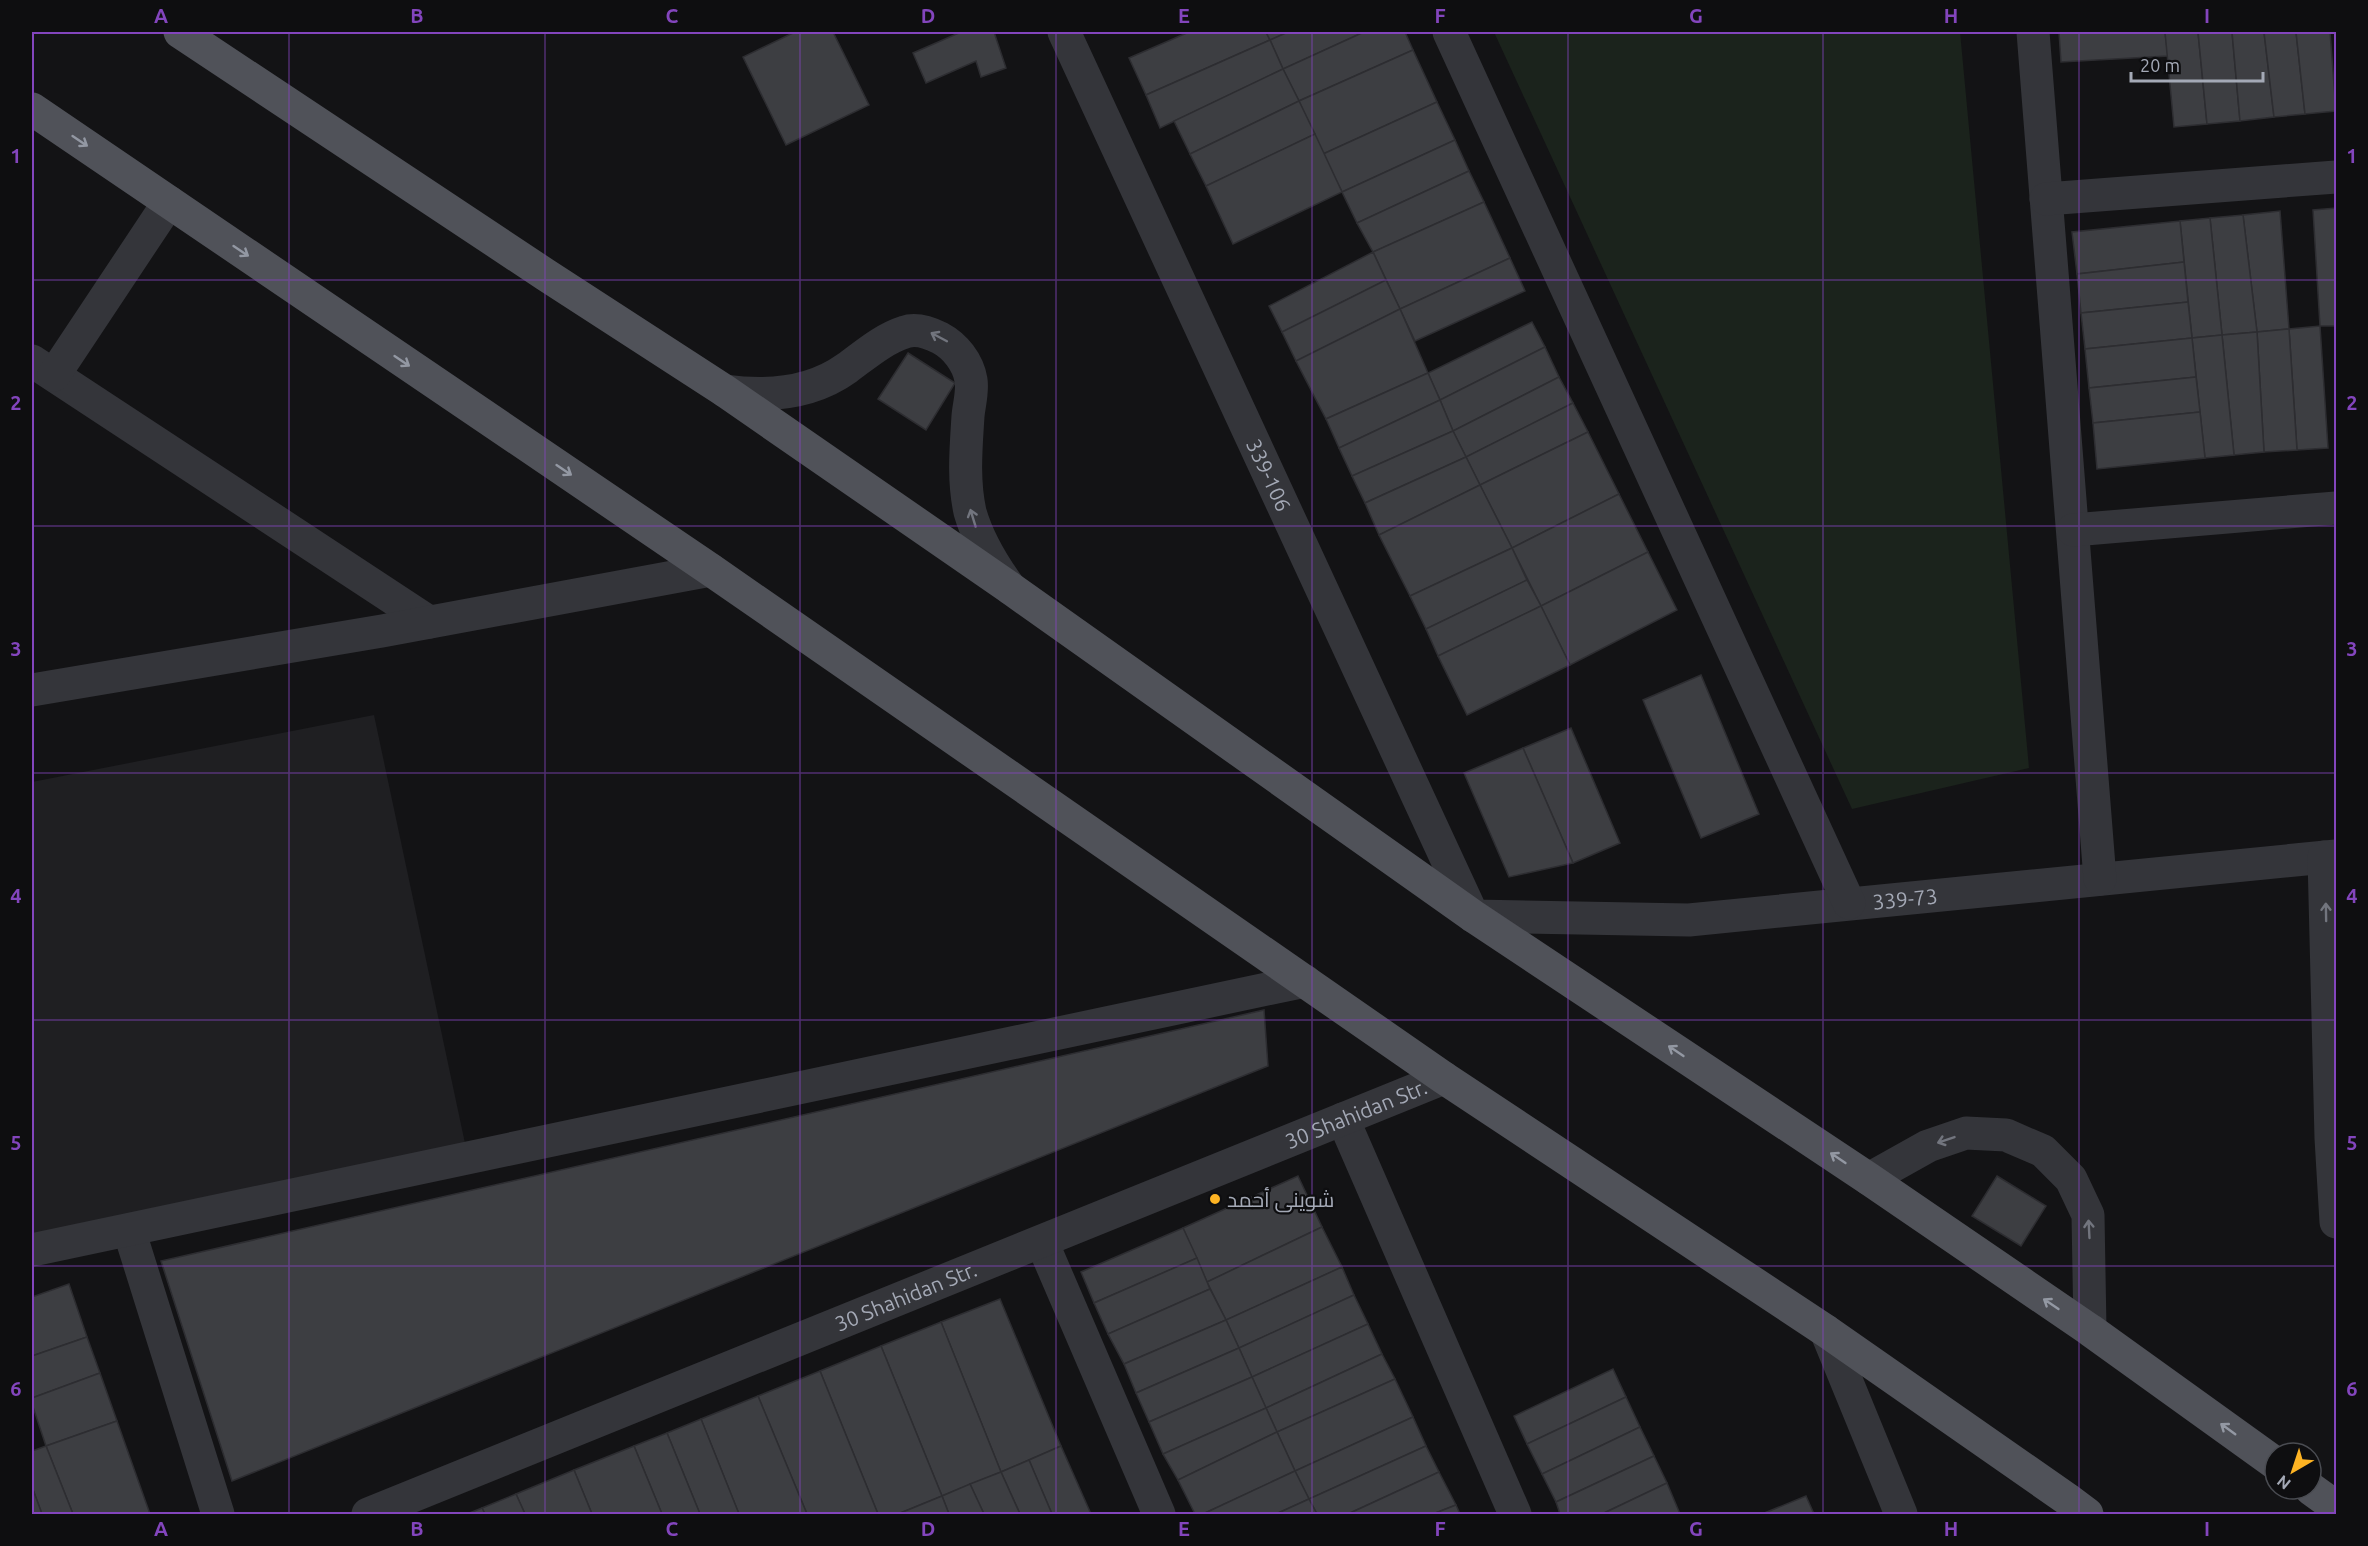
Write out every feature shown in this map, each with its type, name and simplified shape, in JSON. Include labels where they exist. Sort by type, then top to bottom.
[{"type":"main road","points":[[180,32],[725,391],[1010,588],[1473,916],[1869,1179],[2090,1330],[2263,1454]]},
{"type":"main road","points":[[32,109],[711,570],[1444,1078],[1826,1331],[2067,1498],[2087,1515]]},
{"type":"main road","points":[[2323,1497],[2337,1507]]},
{"type":"street","name":"339-106","points":[[1064,32],[1473,916]]},
{"type":"street","points":[[1449,32],[1850,903]]},
{"type":"street","points":[[2033,32],[2100,879]]},
{"type":"street","points":[[2046,199],[2337,177]]},
{"type":"street","points":[[169,202],[43,368],[429,622]]},
{"type":"street","points":[[725,391],[774,394],[798,390],[822,382],[844,370],[887,339],[908,331],[929,332],[949,343],[964,359],[971,380],[965,454],[970,512],[993,565],[1010,588]]},
{"type":"street","points":[[2073,530],[2337,508]]},
{"type":"street","points":[[32,690],[429,622],[711,570]]},
{"type":"street","points":[[2330,856],[2331,1138],[2337,1222]]},
{"type":"street","name":"339-73","points":[[1473,916],[1689,920],[2330,856]]},
{"type":"street","points":[[32,1250],[1305,981]]},
{"type":"street","name":"30 Shahidan Str.","points":[[368,1515],[1444,1078]]},
{"type":"street","points":[[1343,1119],[1515,1515]]},
{"type":"street","points":[[1869,1179],[1928,1146],[1966,1133],[2006,1135],[2043,1151],[2071,1179],[2088,1215],[2090,1330]]},
{"type":"street","points":[[129,1230],[218,1515]]},
{"type":"street","points":[[1042,1242],[1159,1515]]},
{"type":"street","points":[[1826,1331],[1901,1515]]},
{"type":"shaded area","points":[[1494,32],[1960,32],[2029,768],[1852,809]]},
{"type":"shaded area","points":[[374,715],[466,1148],[32,1239],[32,782]]},
{"type":"building","points":[[795,32],[833,32],[869,105],[786,145],[743,57]]},
{"type":"building","points":[[961,32],[994,32],[1006,68],[981,77],[976,61],[926,83],[913,53]]},
{"type":"building","points":[[1189,32],[1266,32],[1270,40],[1146,95],[1129,58]]},
{"type":"building","points":[[1266,32],[1288,32],[1270,40]]},
{"type":"building","points":[[1288,32],[1364,32],[1283,69],[1270,40]]},
{"type":"building","points":[[1364,32],[1405,32],[1413,50],[1299,101],[1283,69]]},
{"type":"building","points":[[2059,32],[2165,32],[2168,56],[2061,62]]},
{"type":"building","points":[[2165,32],[2198,32],[2207,124],[2174,127]]},
{"type":"building","points":[[2198,32],[2232,32],[2240,121],[2207,124]]},
{"type":"building","points":[[2232,32],[2264,32],[2274,117],[2240,121]]},
{"type":"building","points":[[2264,32],[2296,32],[2305,114],[2274,117]]},
{"type":"building","points":[[2296,32],[2330,32],[2336,111],[2305,114]]},
{"type":"building","points":[[1270,40],[1283,69],[1160,128],[1146,95]]},
{"type":"building","points":[[1413,50],[1437,102],[1323,154],[1299,101]]},
{"type":"building","points":[[1283,69],[1299,101],[1190,154],[1174,121]]},
{"type":"building","points":[[1299,101],[1315,134],[1206,186],[1190,154]]},
{"type":"building","points":[[1437,102],[1455,140],[1342,192],[1323,154]]},
{"type":"building","points":[[1315,134],[1342,192],[1233,244],[1206,186]]},
{"type":"building","points":[[1455,140],[1469,171],[1357,223],[1342,192]]},
{"type":"building","points":[[1469,171],[1484,202],[1373,252],[1357,223]]},
{"type":"building","points":[[1484,202],[1510,258],[1400,309],[1373,252]]},
{"type":"building","points":[[2336,208],[2336,326],[2320,326],[2313,210]]},
{"type":"building","points":[[2280,211],[2289,329],[2257,332],[2243,215]]},
{"type":"building","points":[[2243,215],[2257,332],[2222,335],[2210,218]]},
{"type":"building","points":[[2210,218],[2222,335],[2192,338],[2180,221]]},
{"type":"building","points":[[2180,221],[2184,262],[2077,274],[2072,232]]},
{"type":"building","points":[[1373,252],[1386,280],[1282,332],[1269,306]]},
{"type":"building","points":[[1510,258],[1525,291],[1415,341],[1400,309]]},
{"type":"building","points":[[2184,262],[2188,302],[2081,313],[2077,274]]},
{"type":"building","points":[[1386,280],[1400,309],[1296,361],[1282,332]]},
{"type":"building","points":[[2188,302],[2192,338],[2085,349],[2081,313]]},
{"type":"building","points":[[1400,309],[1428,373],[1326,419],[1296,361]]},
{"type":"building","points":[[1532,322],[1545,347],[1440,400],[1428,373]]},
{"type":"building","points":[[2320,326],[2328,448],[2297,450],[2289,329]]},
{"type":"building","points":[[2289,329],[2297,450],[2264,452],[2257,332]]},
{"type":"building","points":[[2257,332],[2264,452],[2234,455],[2222,335]]},
{"type":"building","points":[[2222,335],[2234,455],[2205,458],[2192,338]]},
{"type":"building","points":[[2192,338],[2196,377],[2089,388],[2085,349]]},
{"type":"building","points":[[1545,347],[1559,377],[1453,431],[1440,400]]},
{"type":"building","points":[[908,353],[955,383],[926,430],[878,399]]},
{"type":"building","points":[[1428,373],[1440,400],[1339,448],[1326,419]]},
{"type":"building","points":[[1559,377],[1573,403],[1466,457],[1453,431]]},
{"type":"building","points":[[2196,377],[2200,412],[2093,423],[2089,388]]},
{"type":"building","points":[[1440,400],[1453,431],[1352,476],[1339,448]]},
{"type":"building","points":[[1573,403],[1588,432],[1480,485],[1466,457]]},
{"type":"building","points":[[2200,412],[2205,458],[2097,469],[2093,423]]},
{"type":"building","points":[[1453,431],[1466,457],[1365,503],[1352,476]]},
{"type":"building","points":[[1588,432],[1619,494],[1512,548],[1480,485]]},
{"type":"building","points":[[1466,457],[1480,485],[1379,535],[1365,503]]},
{"type":"building","points":[[1480,485],[1512,548],[1410,596],[1379,535]]},
{"type":"building","points":[[1619,494],[1648,552],[1541,606],[1512,548]]},
{"type":"building","points":[[1512,548],[1527,580],[1426,629],[1410,596]]},
{"type":"building","points":[[1648,552],[1677,610],[1570,665],[1541,606]]},
{"type":"building","points":[[1527,580],[1541,606],[1438,656],[1426,629]]},
{"type":"building","points":[[1541,606],[1570,665],[1467,715],[1438,656]]},
{"type":"building","points":[[1701,675],[1759,814],[1701,838],[1643,700]]},
{"type":"building","points":[[1571,728],[1620,843],[1573,863],[1523,748]]},
{"type":"building","points":[[1523,748],[1573,863],[1509,877],[1464,773]]},
{"type":"building","points":[[1264,1010],[1268,1066],[232,1481],[161,1261]]},
{"type":"building","points":[[1298,1176],[1322,1227],[1207,1282],[1183,1228]]},
{"type":"building","points":[[1997,1176],[2046,1206],[2021,1246],[1972,1216]]},
{"type":"building","points":[[1322,1227],[1342,1267],[1226,1320],[1207,1282]]},
{"type":"building","points":[[1183,1228],[1197,1258],[1094,1303],[1081,1272]]},
{"type":"building","points":[[1197,1258],[1210,1289],[1108,1334],[1094,1303]]},
{"type":"building","points":[[1342,1267],[1354,1295],[1239,1348],[1226,1320]]},
{"type":"building","points":[[69,1284],[87,1337],[32,1356],[32,1297]]},
{"type":"building","points":[[1210,1289],[1226,1320],[1124,1364],[1108,1334]]},
{"type":"building","points":[[1354,1295],[1368,1324],[1252,1377],[1239,1348]]},
{"type":"building","points":[[1000,1299],[1061,1446],[1001,1472],[941,1322]]},
{"type":"building","points":[[1226,1320],[1239,1348],[1136,1393],[1124,1364]]},
{"type":"building","points":[[941,1322],[1001,1472],[942,1496],[881,1346]]},
{"type":"building","points":[[1368,1324],[1382,1354],[1266,1408],[1252,1377]]},
{"type":"building","points":[[87,1337],[100,1373],[32,1398],[32,1356]]},
{"type":"building","points":[[881,1346],[942,1496],[898,1514],[878,1514],[820,1371]]},
{"type":"building","points":[[1239,1348],[1252,1377],[1149,1422],[1136,1393]]},
{"type":"building","points":[[1382,1354],[1395,1379],[1277,1432],[1266,1408]]},
{"type":"building","points":[[1613,1369],[1626,1397],[1527,1444],[1514,1416]]},
{"type":"building","points":[[820,1371],[878,1514],[807,1514],[758,1396]]},
{"type":"building","points":[[100,1373],[117,1421],[46,1446],[32,1398]]},
{"type":"building","points":[[1252,1377],[1266,1408],[1163,1454],[1149,1422]]},
{"type":"building","points":[[1395,1379],[1413,1417],[1295,1471],[1277,1432]]},
{"type":"building","points":[[758,1396],[807,1514],[739,1514],[701,1419]]},
{"type":"building","points":[[1626,1397],[1640,1427],[1542,1474],[1527,1444]]},
{"type":"building","points":[[1266,1408],[1277,1432],[1178,1480],[1163,1454]]},
{"type":"building","points":[[1413,1417],[1426,1446],[1309,1499],[1295,1471]]},
{"type":"building","points":[[701,1419],[739,1514],[700,1514],[667,1433]]},
{"type":"building","points":[[117,1421],[150,1514],[73,1514],[46,1446]]},
{"type":"building","points":[[1640,1427],[1654,1456],[1556,1502],[1542,1474]]},
{"type":"building","points":[[1277,1432],[1295,1471],[1203,1514],[1195,1514],[1178,1480]]},
{"type":"building","points":[[667,1433],[700,1514],[662,1514],[634,1446]]},
{"type":"building","points":[[46,1446],[73,1514],[42,1514],[32,1487],[32,1451]]},
{"type":"building","points":[[634,1446],[662,1514],[592,1514],[574,1470]]},
{"type":"building","points":[[1061,1446],[1091,1514],[1052,1514],[1029,1460]]},
{"type":"building","points":[[1426,1446],[1439,1472],[1348,1514],[1317,1514],[1309,1499]]},
{"type":"building","points":[[1654,1456],[1667,1483],[1602,1514],[1560,1514],[1556,1502]]},
{"type":"building","points":[[1029,1460],[1052,1514],[1020,1514],[1001,1472]]},
{"type":"building","points":[[574,1470],[592,1514],[525,1514],[516,1494]]},
{"type":"building","points":[[1295,1471],[1309,1499],[1276,1514],[1203,1514]]},
{"type":"building","points":[[1001,1472],[1020,1514],[984,1514],[970,1484]]},
{"type":"building","points":[[1439,1472],[1456,1505],[1433,1514],[1348,1514]]},
{"type":"building","points":[[1667,1483],[1680,1514],[1602,1514]]},
{"type":"building","points":[[970,1484],[984,1514],[949,1514],[942,1496]]},
{"type":"building","points":[[32,1487],[42,1514],[32,1514]]},
{"type":"building","points":[[516,1494],[525,1514],[485,1514],[482,1508]]},
{"type":"building","points":[[942,1496],[949,1514],[898,1514]]},
{"type":"building","points":[[1806,1496],[1814,1514],[1762,1514]]},
{"type":"building","points":[[1309,1499],[1317,1514],[1276,1514]]},
{"type":"building","points":[[1456,1505],[1460,1514],[1433,1514]]},
{"type":"building","points":[[482,1508],[485,1514],[467,1514]]},
{"type":"place","name":"شوینی أحمد","points":[[1215,1199]]}]
